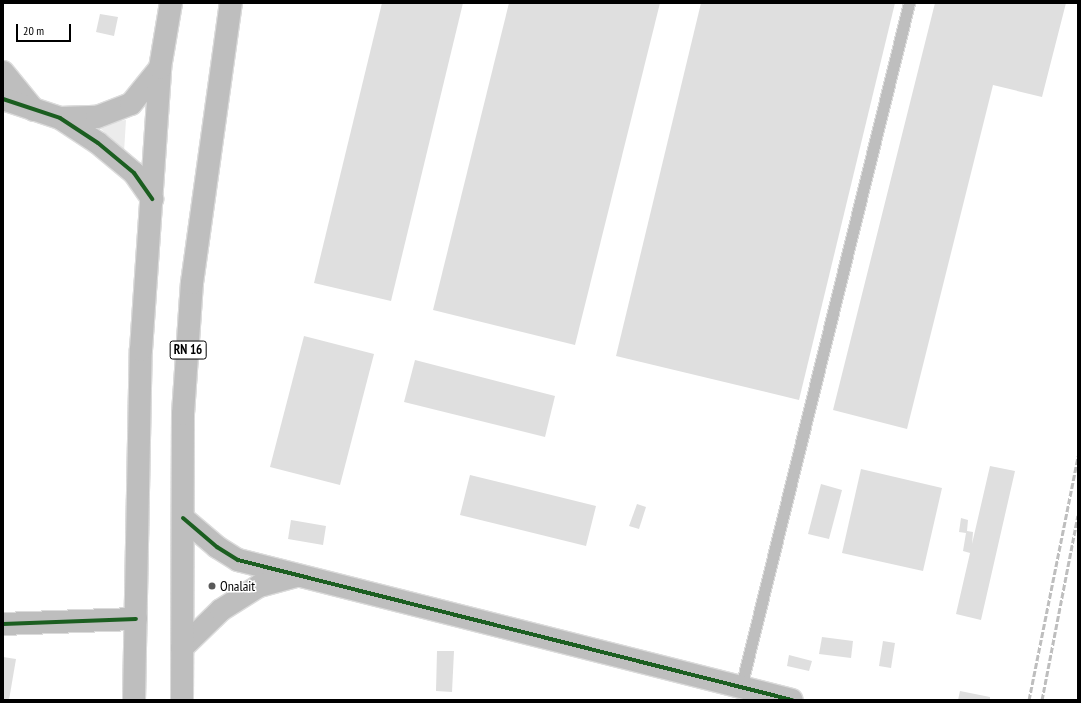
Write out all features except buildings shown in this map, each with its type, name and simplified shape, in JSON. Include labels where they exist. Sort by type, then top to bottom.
[{"type":"main road","points":[[134,700],[141,350],[160,68],[171,3]]},
{"type":"main road","name":"RN 16","points":[[182,700],[184,414],[192,283],[231,3]]},
{"type":"main road","points":[[3,99],[60,118],[97,117],[131,104],[160,68]]},
{"type":"main road","points":[[3,72],[34,110]]},
{"type":"main road","points":[[60,118],[134,173],[152,199]]},
{"type":"main road","points":[[183,518],[217,547],[238,560],[296,576],[792,700]]},
{"type":"main road","points":[[182,648],[227,606],[259,586],[296,576]]},
{"type":"main road","points":[[3,624],[136,619]]},
{"type":"lane","points":[[741,687],[909,3]]},
{"type":"shaded area","points":[[126,120],[124,152],[96,124]]},
{"type":"railway","points":[[1029,700],[1078,456]]},
{"type":"railway","points":[[1042,700],[1078,515]]},
{"type":"cycle path","points":[[3,99],[60,118],[98,143],[134,173],[152,199]]},
{"type":"cycle path","points":[[183,518],[217,547],[238,560],[792,700]]},
{"type":"cycle path","points":[[3,624],[136,619]]},
{"type":"place","name":"Onalait","points":[[212,586]]}]
